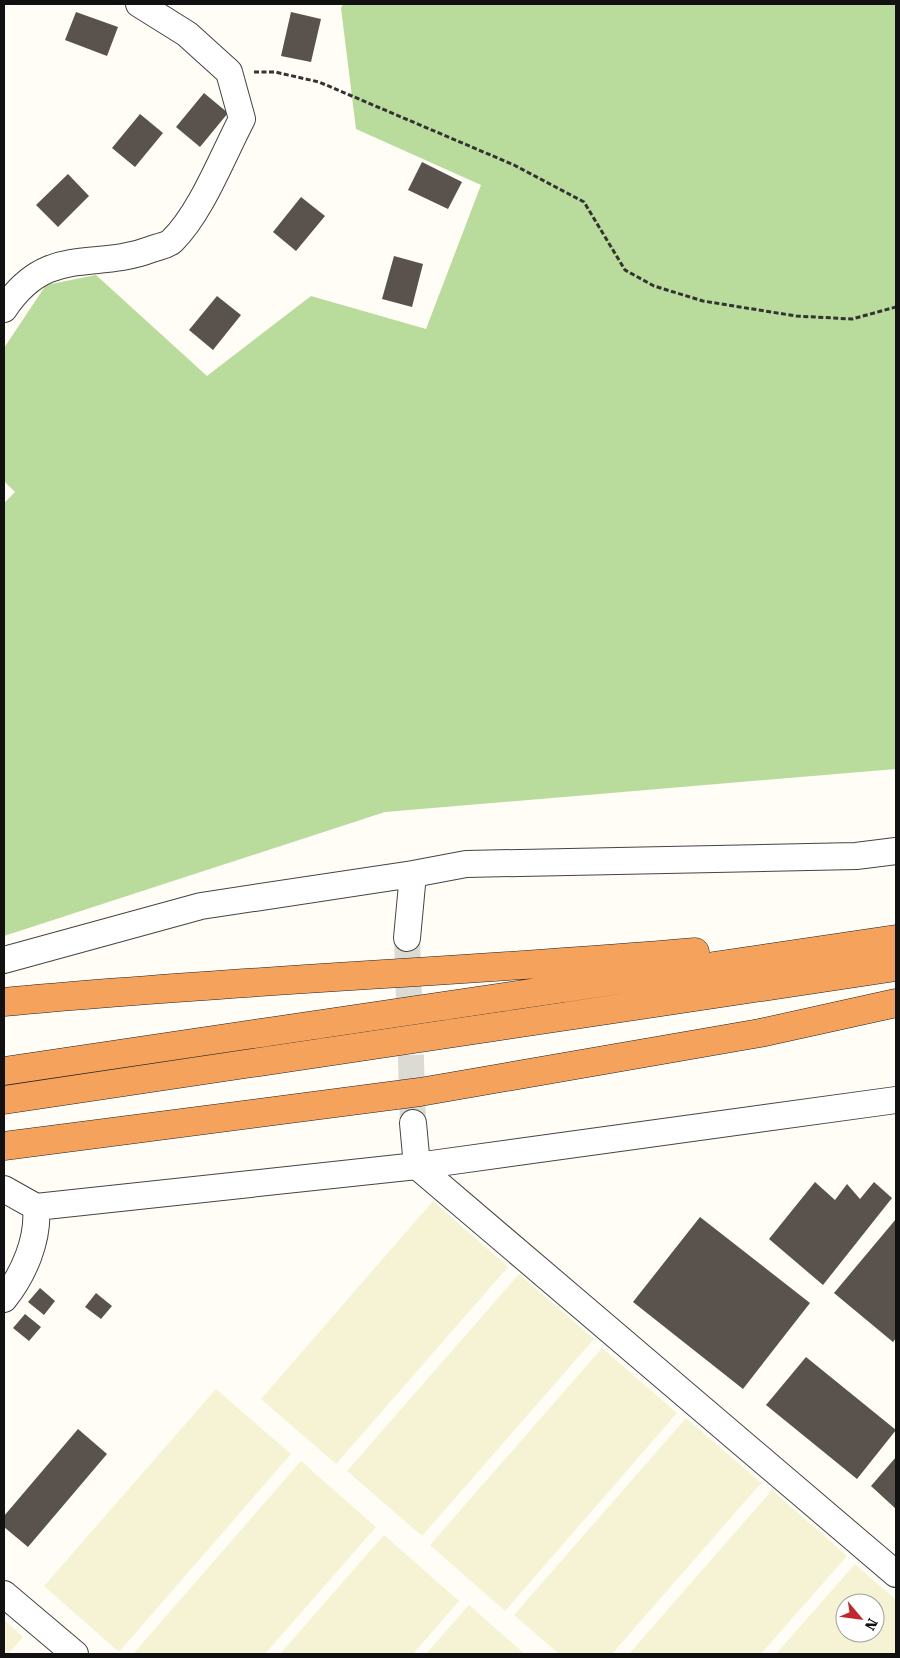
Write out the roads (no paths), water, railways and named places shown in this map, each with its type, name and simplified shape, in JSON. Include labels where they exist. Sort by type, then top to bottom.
[{"type":"highway","points":[[4,1002],[198,986],[543,965],[896,937]]},
{"type":"highway","points":[[4,1072],[896,937]]},
{"type":"highway","points":[[4,1100],[896,967]]},
{"type":"highway","points":[[4,1146],[420,1092],[760,1033],[896,1004]]},
{"type":"street","points":[[4,309],[12,296],[41,271],[77,261],[138,254],[171,242],[192,216],[242,119],[229,72],[187,34],[140,4]]},
{"type":"street","points":[[4,960],[201,906],[413,874],[466,864],[856,856],[896,851]]},
{"type":"street","points":[[407,938],[413,874]]},
{"type":"street","points":[[4,1190],[37,1214],[417,1166],[896,1100]]},
{"type":"street","points":[[413,1123],[417,1166],[896,1574]]},
{"type":"street","points":[[4,1298],[14,1285],[16,1256],[37,1214]]},
{"type":"street","points":[[4,1594],[75,1654]]},
{"type":"tunnel","points":[[407,938],[413,1123]]}]
